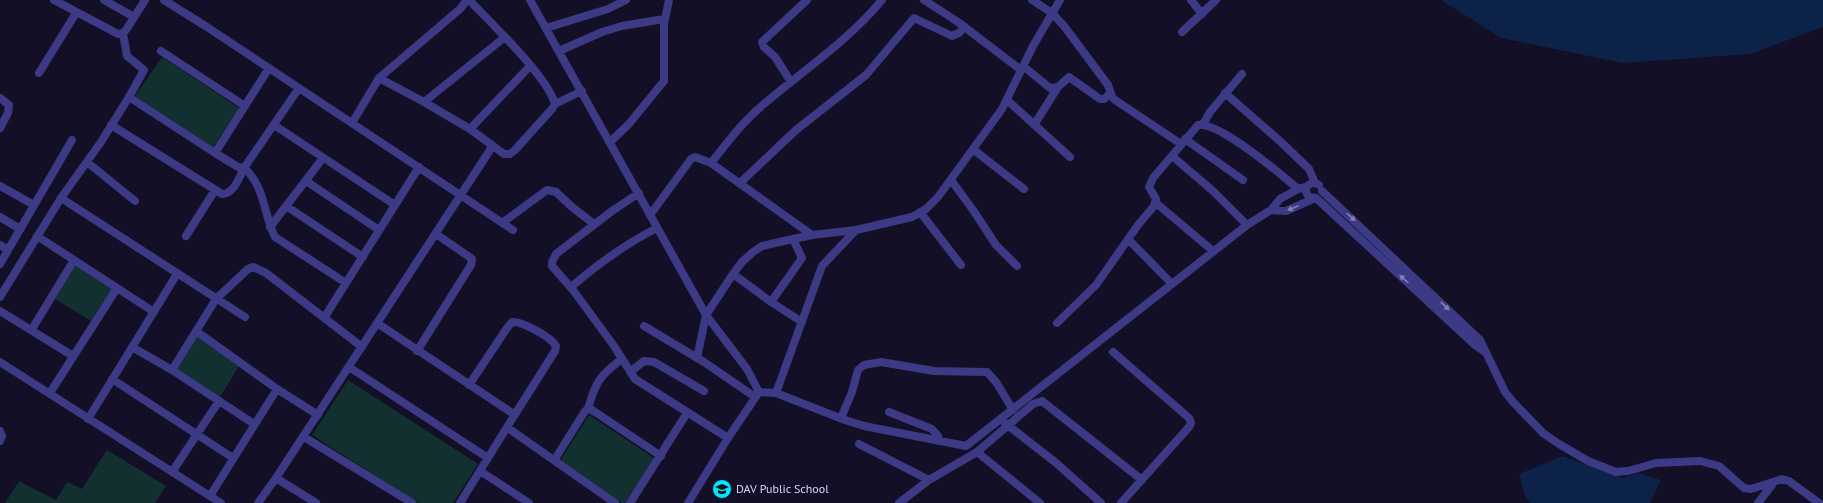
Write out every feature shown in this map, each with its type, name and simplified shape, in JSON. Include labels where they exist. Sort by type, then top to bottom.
[{"type":"street","points":[[54,0],[118,34],[123,34]]},
{"type":"street","points":[[104,0],[134,17]]},
{"type":"street","points":[[0,297],[61,198],[101,142],[144,70],[127,56],[123,34],[145,0]]},
{"type":"street","points":[[164,0],[513,230]]},
{"type":"street","points":[[352,123],[379,78],[460,9],[468,0],[505,37],[530,66],[553,96],[555,104]]},
{"type":"street","points":[[530,0],[706,315],[747,369],[757,395]]},
{"type":"street","points":[[546,28],[608,9],[626,0]]},
{"type":"street","points":[[610,142],[628,125],[662,85],[665,75],[664,19],[669,0]]},
{"type":"street","points":[[791,82],[775,57],[764,47],[762,42],[807,0]]},
{"type":"street","points":[[711,163],[741,126],[763,104],[841,41],[869,15],[882,0]]},
{"type":"street","points":[[924,0],[965,27],[1050,88],[1058,87]]},
{"type":"street","points":[[1032,0],[1052,13],[1108,85],[1115,100],[1183,141],[1243,180]]},
{"type":"street","points":[[697,358],[706,315],[742,262],[762,246],[812,235],[856,230],[912,217],[938,197],[974,150],[1007,100],[1022,68],[1060,0]]},
{"type":"street","points":[[1191,0],[1202,14]]},
{"type":"street","points":[[1182,32],[1216,0]]},
{"type":"street","points":[[39,73],[76,13]]},
{"type":"street","points":[[740,183],[796,130],[866,75],[914,18],[952,36],[959,33],[965,27]]},
{"type":"street","points":[[559,51],[602,32],[622,26],[664,19]]},
{"type":"street","points":[[424,102],[505,37]]},
{"type":"street","points":[[161,51],[245,106]]},
{"type":"street","points":[[470,129],[530,66]]},
{"type":"street","points":[[215,153],[269,68]]},
{"type":"street","points":[[1203,124],[1210,112],[1242,74]]},
{"type":"street","points":[[1034,125],[1058,87],[1069,77],[1100,99],[1104,99],[1111,93]]},
{"type":"street","points":[[379,78],[470,129],[492,147],[504,154],[510,154],[555,104],[582,91]]},
{"type":"street","points":[[111,125],[215,190],[222,194],[228,194],[299,88]]},
{"type":"street","points":[[1225,94],[1292,153],[1309,170],[1315,183],[1320,186],[1322,191],[1480,340],[1505,392],[1538,428],[1559,444],[1598,466],[1623,472],[1656,463],[1700,461],[1719,466],[1744,488],[1751,489],[1782,479],[1789,481],[1819,503]]},
{"type":"street","points":[[129,97],[215,153],[238,167],[244,168],[252,175],[259,186],[270,227],[275,237],[346,283]]},
{"type":"street","points":[[0,98],[9,105],[9,109],[0,128]]},
{"type":"street","points":[[1007,100],[1070,158]]},
{"type":"street","points":[[1213,251],[1156,203],[1156,199],[1149,186],[1183,141],[1198,125],[1203,124],[1218,129],[1302,188],[1307,195],[1315,199],[1475,345],[1485,352]]},
{"type":"street","points":[[274,126],[395,205]]},
{"type":"street","points":[[0,264],[72,140]]},
{"type":"street","points":[[258,503],[304,437],[492,147]]},
{"type":"street","points":[[974,150],[1024,189]]},
{"type":"street","points":[[1172,156],[1213,191],[1247,224]]},
{"type":"street","points":[[270,227],[323,158]]},
{"type":"street","points":[[650,215],[691,159],[695,158],[711,163],[812,235]]},
{"type":"street","points":[[89,159],[135,201]]},
{"type":"street","points":[[324,318],[419,168]]},
{"type":"street","points":[[951,180],[996,245],[1017,266]]},
{"type":"street","points":[[306,181],[379,230]]},
{"type":"street","points":[[644,326],[757,395],[776,393],[864,426],[966,446],[1001,420],[1247,224],[1271,210],[1280,199],[1315,183]]},
{"type":"street","points":[[0,186],[34,205]]},
{"type":"street","points":[[186,236],[215,190]]},
{"type":"street","points":[[502,223],[547,190],[556,192],[579,213],[594,224]]},
{"type":"street","points":[[1271,210],[1286,211],[1315,199],[1320,196],[1322,191]]},
{"type":"street","points":[[639,193],[594,224],[556,254],[552,262],[553,269],[571,287],[638,382],[728,438]]},
{"type":"street","points":[[61,198],[245,317]]},
{"type":"street","points":[[1057,323],[1096,285],[1128,239],[1156,203]]},
{"type":"street","points":[[286,206],[363,257]]},
{"type":"street","points":[[920,212],[961,265]]},
{"type":"street","points":[[0,217],[20,229]]},
{"type":"street","points":[[571,287],[600,262],[632,240],[657,228]]},
{"type":"street","points":[[776,393],[822,266],[856,230]]},
{"type":"street","points":[[417,351],[471,265],[472,259],[436,234]]},
{"type":"street","points":[[37,236],[154,312]]},
{"type":"street","points":[[771,302],[802,258],[793,239]]},
{"type":"street","points":[[1128,239],[1172,284]]},
{"type":"street","points":[[0,245],[8,250]]},
{"type":"street","points":[[32,329],[74,260]]},
{"type":"street","points":[[172,370],[216,299],[248,269],[253,267],[266,273],[362,347]]},
{"type":"street","points":[[88,419],[177,274]]},
{"type":"street","points":[[733,274],[771,302],[802,322]]},
{"type":"street","points":[[50,393],[117,288]]},
{"type":"street","points":[[0,310],[73,356]]},
{"type":"street","points":[[460,503],[508,428],[555,351],[556,346],[548,338],[521,323],[512,322],[468,385]]},
{"type":"street","points":[[377,323],[512,413],[514,416]]},
{"type":"street","points":[[196,332],[277,389],[318,415]]},
{"type":"street","points":[[132,347],[172,370],[254,424]]},
{"type":"street","points":[[1112,352],[1189,418],[1191,423],[1121,503]]},
{"type":"street","points":[[555,460],[584,411],[588,409],[591,397],[601,376],[605,371],[622,360]]},
{"type":"street","points":[[630,372],[644,361],[654,362],[704,391]]},
{"type":"street","points":[[0,362],[221,503]]},
{"type":"street","points":[[841,418],[852,392],[858,370],[864,364],[881,362],[934,371],[987,372],[996,382],[1013,410]]},
{"type":"street","points":[[349,367],[488,458]]},
{"type":"street","points":[[112,379],[232,458]]},
{"type":"street","points":[[210,496],[232,458],[277,389]]},
{"type":"street","points":[[688,503],[728,438],[757,395]]},
{"type":"street","points":[[172,472],[219,401]]},
{"type":"street","points":[[904,501],[929,480],[977,452],[1033,404],[1042,401],[1142,480]]},
{"type":"street","points":[[588,409],[592,410],[661,456]]},
{"type":"street","points":[[889,412],[932,429],[938,436],[939,441]]},
{"type":"street","points":[[630,503],[687,413]]},
{"type":"street","points":[[1001,420],[1055,462],[1101,503]]},
{"type":"street","points":[[508,428],[615,503]]},
{"type":"street","points":[[0,431],[2,436],[0,441]]},
{"type":"street","points":[[304,437],[412,503]]},
{"type":"street","points":[[859,444],[929,480]]},
{"type":"street","points":[[977,452],[1040,503]]},
{"type":"street","points":[[480,471],[526,502]]},
{"type":"street","points":[[276,478],[316,503]]},
{"type":"street","points":[[1758,503],[1772,485]]},
{"type":"green space","points":[[162,57],[239,108],[213,147],[135,96]]},
{"type":"green space","points":[[75,265],[112,289],[91,321],[55,299]]},
{"type":"green space","points":[[196,336],[239,366],[219,399],[176,369]]},
{"type":"green space","points":[[348,380],[478,464],[453,503],[418,503],[312,435]]},
{"type":"green space","points":[[589,415],[654,458],[625,503],[622,503],[560,461]]},
{"type":"green space","points":[[107,450],[166,486],[155,503],[5,503],[19,481],[56,500],[67,482],[82,489]]},
{"type":"water","points":[[1441,0],[1823,0],[1823,27],[1750,54],[1623,63],[1501,38]]},
{"type":"water","points":[[1563,456],[1622,478],[1638,473],[1661,480],[1650,503],[1531,503],[1525,496],[1519,474]]},
{"type":"place","name":"DAV Public School","points":[[722,489]]}]
